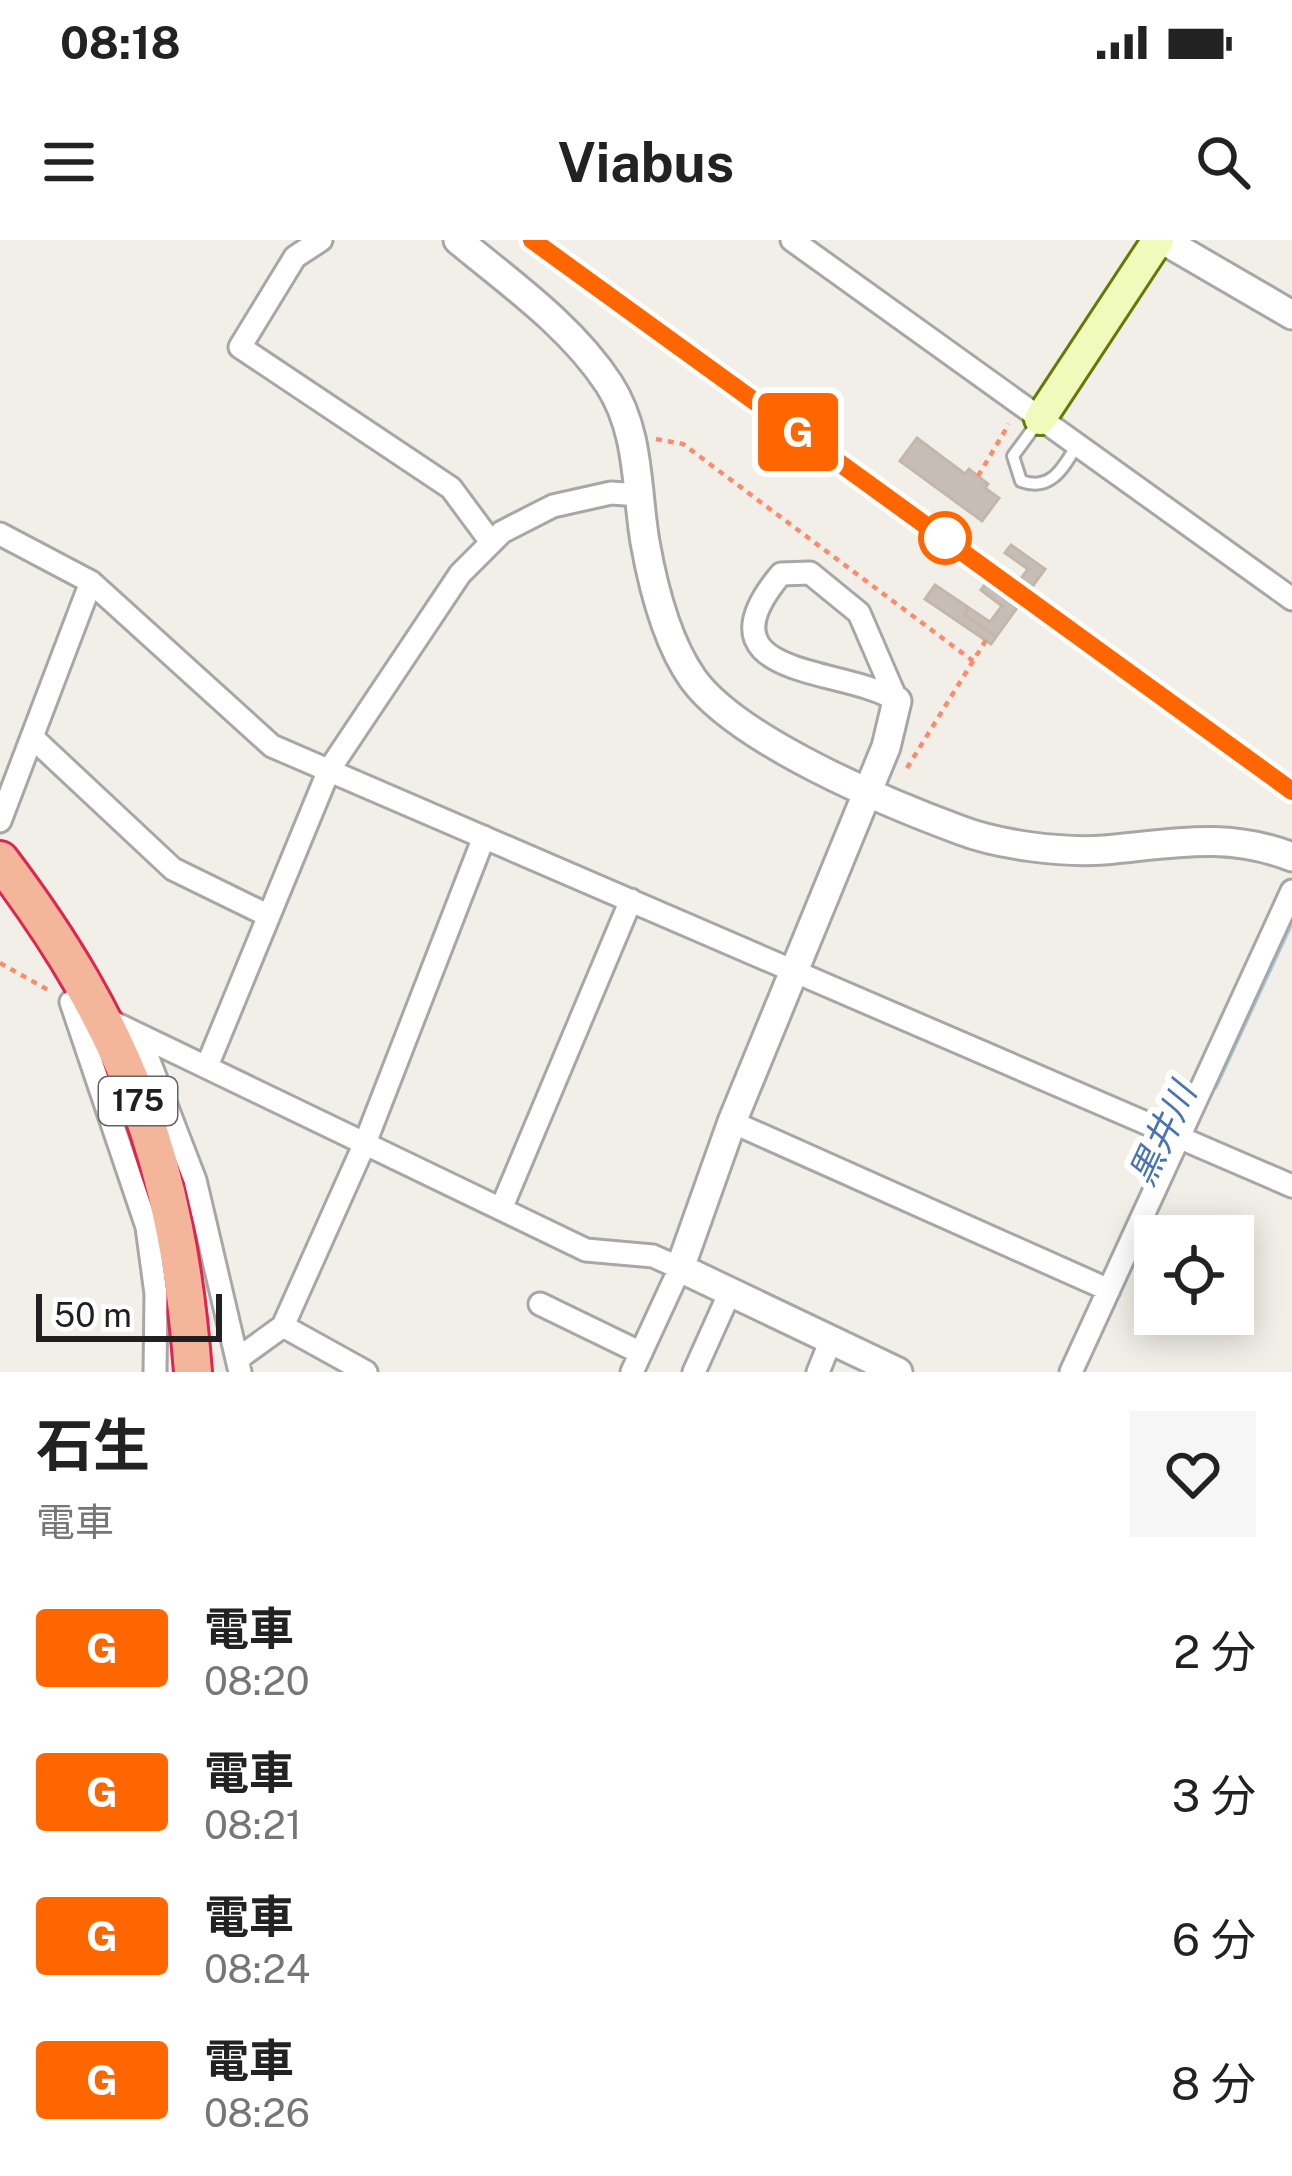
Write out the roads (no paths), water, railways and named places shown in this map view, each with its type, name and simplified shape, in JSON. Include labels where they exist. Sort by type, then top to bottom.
[{"type":"highway","name":"175","points":[[0,860],[49,925],[105,1019],[155,1142],[177,1228],[193,1372]]},
{"type":"main road","points":[[1031,412],[1161,240]]},
{"type":"street","points":[[321,240],[295,257],[240,346],[451,488],[491,542]]},
{"type":"street","points":[[458,240],[572,336],[611,386],[633,434],[646,545],[669,633],[694,680],[736,721],[964,832],[1100,850],[1168,839],[1220,839],[1292,857]]},
{"type":"street","points":[[792,240],[1292,599]]},
{"type":"street","points":[[1161,240],[1292,315]]},
{"type":"street","points":[[207,1066],[329,770],[460,574],[491,542],[553,506],[610,493],[640,495]]},
{"type":"street","points":[[0,533],[92,582],[272,746],[1292,1186]]},
{"type":"street","points":[[540,1304],[636,1362],[680,1268],[732,1122],[794,971],[878,794],[897,701],[860,613],[810,573],[781,574],[760,598],[756,631],[763,651],[789,670],[876,686],[897,701]]},
{"type":"street","points":[[0,821],[92,582]]},
{"type":"street","points":[[33,738],[173,869],[267,915]]},
{"type":"street","points":[[139,1035],[195,1180],[239,1365],[283,1326],[365,1143],[484,838]]},
{"type":"street","points":[[1071,1372],[1292,891]]},
{"type":"street","points":[[501,1209],[631,901]]},
{"type":"street","points":[[155,1372],[156,1294],[147,1227],[71,1002],[586,1250],[653,1256],[898,1372]]},
{"type":"street","points":[[732,1122],[1109,1290]]},
{"type":"street","points":[[694,1372],[730,1292]]},
{"type":"street","points":[[283,1326],[366,1372]]},
{"type":"street","points":[[818,1372],[831,1340]]},
{"type":"lane","points":[[1031,412],[1012,456],[1021,481],[1040,484],[1053,479],[1077,445]]},
{"type":"waterway","name":"黒井川","points":[[1214,1086],[1292,918]]},
{"type":"railway","points":[[532,240],[1292,791]]},
{"type":"train","name":"G","points":[[532,240],[1292,791]]}]
